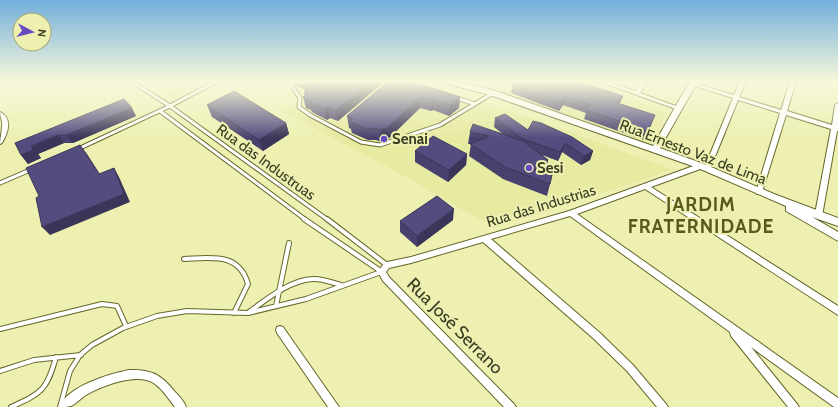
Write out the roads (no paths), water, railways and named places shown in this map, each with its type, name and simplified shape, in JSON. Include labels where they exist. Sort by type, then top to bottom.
[{"type":"street","name":"Rua Ernesto Vaz de Lima","points":[[513,100],[704,167],[771,197]]},
{"type":"street","points":[[656,100],[678,108]]},
{"type":"street","points":[[655,150],[683,100]]},
{"type":"street","points":[[704,167],[735,100]]},
{"type":"street","points":[[745,100],[836,129]]},
{"type":"street","points":[[759,192],[787,100]]},
{"type":"street","points":[[819,214],[836,129],[838,105]]},
{"type":"street","points":[[0,114],[5,120],[6,126],[0,142]]},
{"type":"street","name":"Rua das Industrias","points":[[385,268],[571,213],[704,167]]},
{"type":"street","points":[[646,187],[838,311]]},
{"type":"street","points":[[771,197],[838,222]]},
{"type":"street","points":[[771,197],[838,237]]},
{"type":"street","points":[[571,213],[838,404]]},
{"type":"street","points":[[484,238],[597,336],[630,368],[663,407]]},
{"type":"street","name":"Rua José Serrano","points":[[385,268],[386,279],[511,407]]},
{"type":"street","points":[[729,326],[794,407]]},
{"type":"street","points":[[280,330],[334,407]]},
{"type":"street","points":[[64,407],[82,391],[128,374],[144,374],[156,378],[164,385],[181,407]]},
{"type":"lane","name":"Rua das Industruas","points":[[161,100],[364,246],[385,268]]},
{"type":"lane","points":[[76,149],[181,100]]},
{"type":"lane","points":[[300,100],[300,109],[361,142],[369,145],[380,145],[440,125],[482,100]]},
{"type":"lane","points":[[463,100],[475,104]]},
{"type":"lane","points":[[160,111],[216,154],[348,250],[385,268]]},
{"type":"lane","points":[[0,183],[34,169]]},
{"type":"lane","points":[[276,306],[289,242]]},
{"type":"lane","points":[[184,259],[224,258],[236,264],[246,276],[248,284],[234,313]]},
{"type":"lane","points":[[60,407],[72,366],[93,343],[126,326],[174,312],[248,313],[306,299],[385,268]]},
{"type":"lane","points":[[248,313],[280,292],[307,280],[314,279],[341,285]]},
{"type":"lane","points":[[0,329],[102,304],[117,306],[126,326]]},
{"type":"lane","points":[[0,371],[34,360],[81,355]]},
{"type":"lane","points":[[10,407],[39,394],[46,388],[50,380],[56,357]]},
{"type":"place","name":"Senai","points":[[384,139]]},
{"type":"place","name":"Sesi","points":[[529,168]]},
{"type":"district","name":"JARDIM FRATERNIDADE","points":[[701,215]]}]
